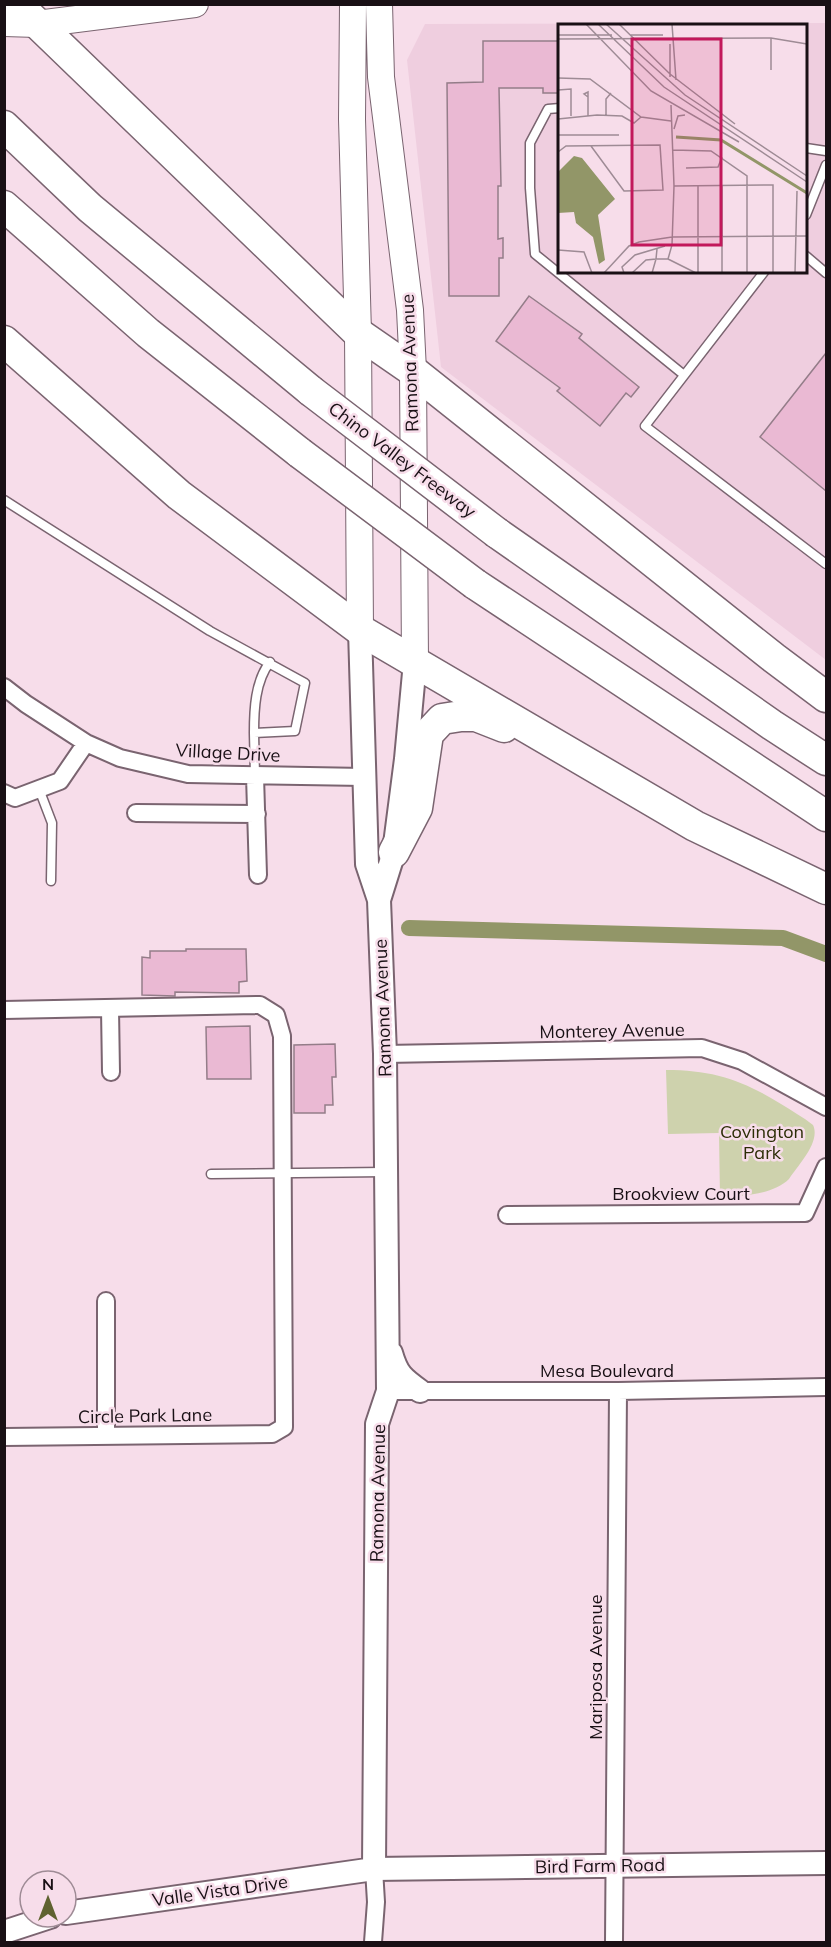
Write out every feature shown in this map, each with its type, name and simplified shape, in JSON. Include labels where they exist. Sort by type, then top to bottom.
[{"type":"highway","points":[[27,14],[358,333],[413,371],[826,697]]},
{"type":"highway","name":"Chino Valley Freeway","points":[[4,126],[90,208],[311,391],[497,533],[772,725],[826,760]]},
{"type":"highway","points":[[4,206],[148,333],[300,453],[475,584],[826,816]]},
{"type":"highway","points":[[4,341],[179,495],[360,630],[695,826],[826,889]]},
{"type":"highway","points":[[394,852],[417,808],[428,734],[442,719],[476,716],[569,753]]},
{"type":"main road","points":[[4,23],[27,14],[195,4]]},
{"type":"main road","name":"Ramona Avenue","points":[[353,4],[352,119],[358,333],[360,630]]},
{"type":"main road","name":"Ramona Avenue","points":[[379,4],[381,77],[410,310],[413,371],[415,662]]},
{"type":"street","name":"Ramona Avenue","points":[[360,630],[367,864],[380,900],[385,1054],[388,1391],[377,1424],[374,1869],[376,1902],[373,1942]]},
{"type":"street","name":"Ramona Avenue","points":[[380,900],[394,852],[415,662]]},
{"type":"street","name":"Village Drive","points":[[4,687],[86,743],[120,758],[188,774],[364,777]]},
{"type":"street","points":[[4,793],[15,798],[60,781],[86,743]]},
{"type":"street","points":[[255,776],[258,875]]},
{"type":"street","points":[[136,813],[257,814]]},
{"type":"street","points":[[4,1010],[260,1005],[276,1015],[282,1036],[284,1173]]},
{"type":"street","points":[[110,1009],[111,1072]]},
{"type":"street","name":"Monterey Avenue","points":[[385,1054],[702,1048],[742,1061],[826,1107]]},
{"type":"street","name":"Brookview Court","points":[[507,1215],[805,1213],[826,1167]]},
{"type":"street","name":"Circle Park Lane","points":[[4,1437],[272,1434],[284,1427],[284,1173]]},
{"type":"street","points":[[106,1301],[106,1435]]},
{"type":"street","points":[[387,1332],[395,1368],[402,1378],[420,1391]]},
{"type":"street","name":"Mesa Boulevard","points":[[388,1391],[618,1391],[826,1387]]},
{"type":"street","name":"Mariposa Avenue","points":[[614,1942],[618,1391]]},
{"type":"street","name":"Bird Farm Road","points":[[374,1869],[826,1863]]},
{"type":"street","name":"Valle Vista Drive","points":[[78,1911],[374,1869]]},
{"type":"lane","points":[[558,108],[548,109],[530,143],[530,188],[535,254],[558,273]]},
{"type":"lane","points":[[807,148],[826,151]]},
{"type":"lane","points":[[807,212],[826,165]]},
{"type":"lane","points":[[807,257],[826,273]]},
{"type":"lane","points":[[558,273],[684,375]]},
{"type":"lane","points":[[763,273],[645,426],[826,564]]},
{"type":"lane","points":[[4,500],[210,631],[305,682],[295,731],[254,734]]},
{"type":"lane","points":[[255,776],[254,713],[262,672],[270,662]]},
{"type":"lane","points":[[39,789],[52,823],[51,881]]},
{"type":"lane","points":[[211,1174],[385,1172]]},
{"type":"shaded area","points":[[826,23],[826,660],[441,367],[407,60],[425,24]]},
{"type":"green space","name":"Covington Park","points":[[666,1070],[713,1074],[740,1083],[767,1096],[813,1125],[815,1132],[811,1146],[789,1179],[766,1191],[720,1197],[719,1133],[668,1134]]},
{"type":"building","points":[[483,41],[558,41],[558,93],[543,93],[543,88],[499,88],[501,186],[498,186],[498,239],[503,238],[503,258],[499,258],[499,296],[449,296],[447,83],[483,82]]},
{"type":"building","points":[[529,296],[582,334],[579,338],[639,387],[631,397],[626,393],[600,426],[557,391],[560,388],[496,341]]},
{"type":"building","points":[[826,353],[826,491],[760,437]]},
{"type":"building","points":[[186,949],[246,949],[247,981],[239,982],[239,993],[175,992],[175,996],[142,995],[142,957],[150,958],[150,951],[186,951]]},
{"type":"building","points":[[250,1026],[251,1079],[207,1079],[206,1027]]},
{"type":"building","points":[[335,1044],[336,1077],[332,1077],[333,1105],[325,1105],[325,1113],[294,1113],[294,1045]]},
{"type":"waterway","points":[[409,928],[783,938],[826,954]]}]
